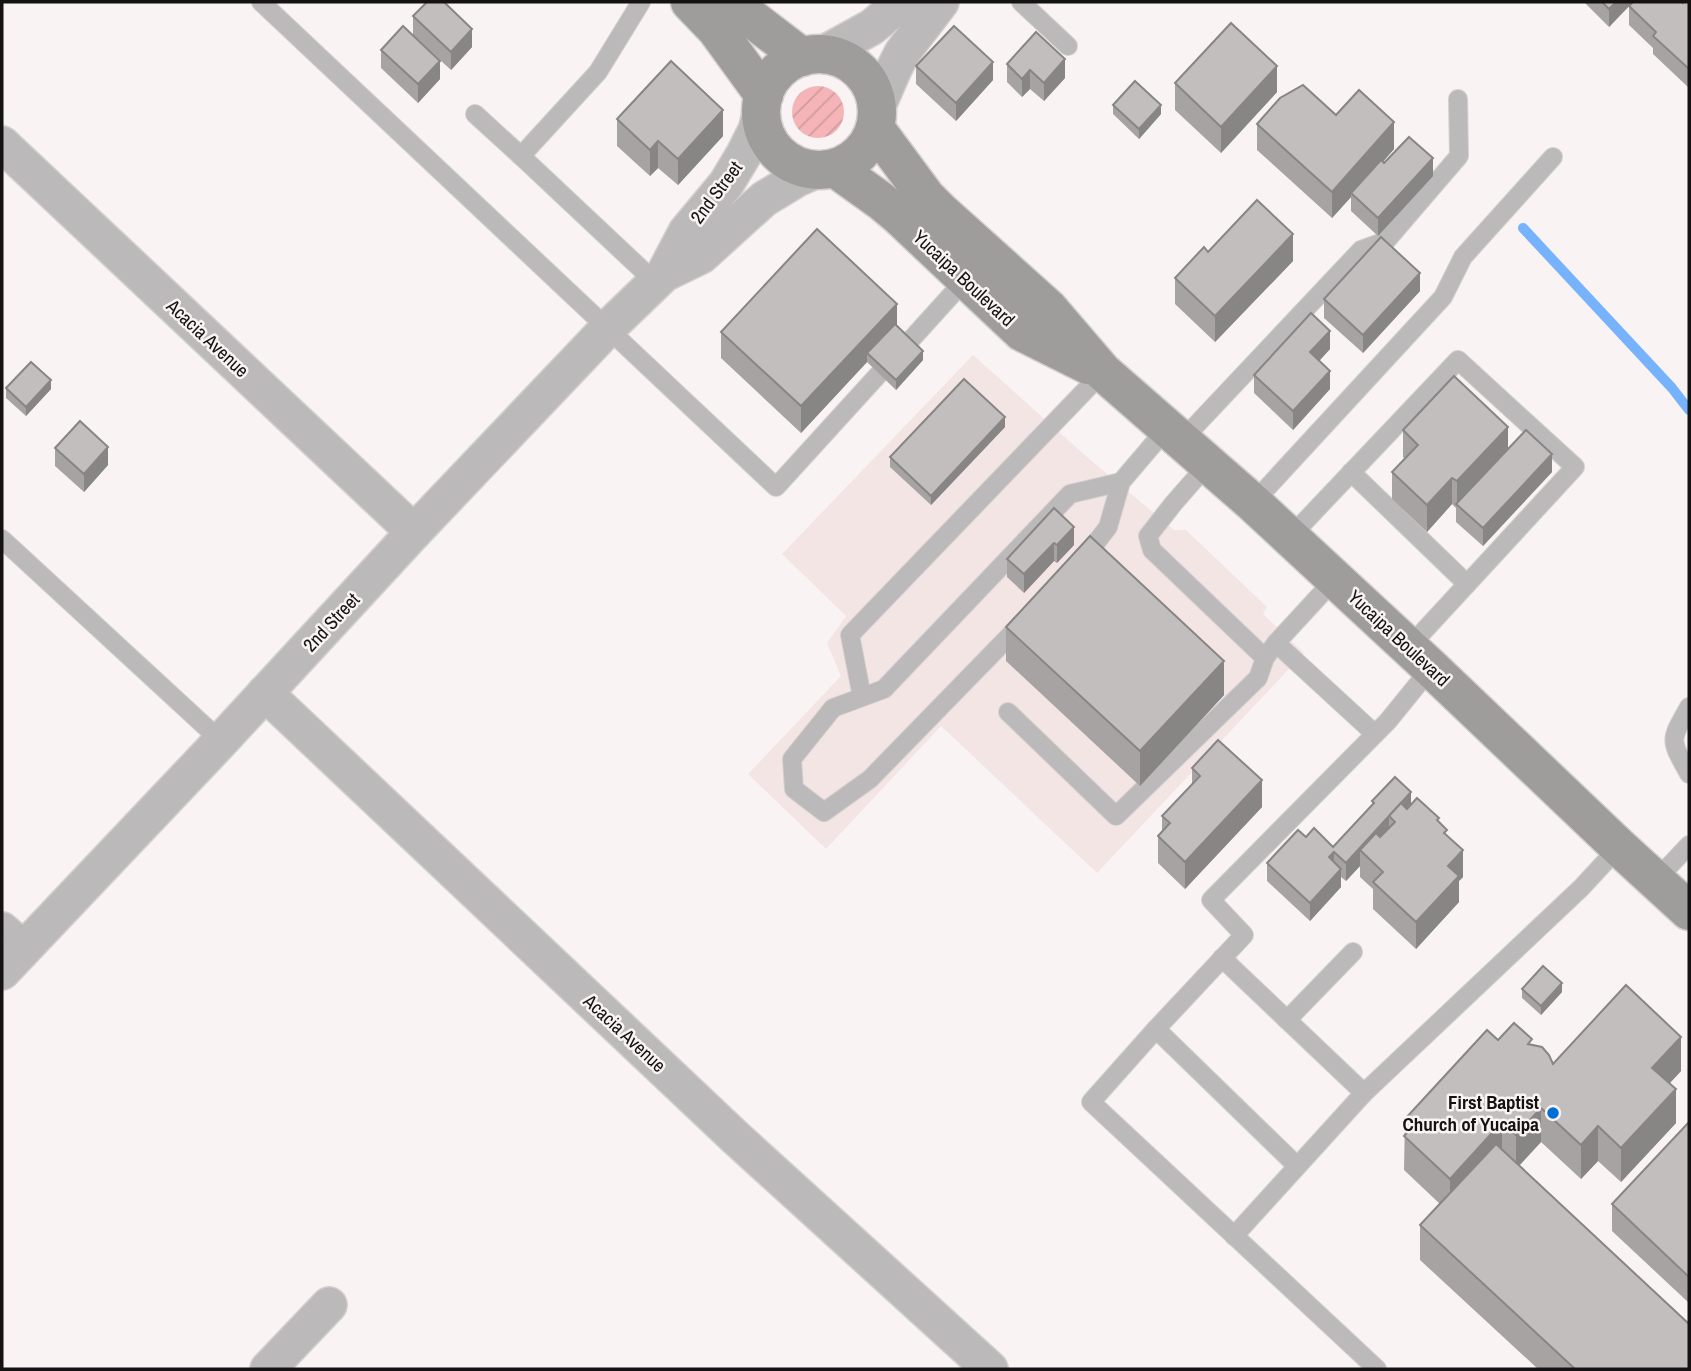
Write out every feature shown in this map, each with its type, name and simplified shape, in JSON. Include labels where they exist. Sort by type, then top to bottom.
[{"type":"main road","points":[[690,2],[716,29],[763,102]]},
{"type":"main road","points":[[730,2],[813,56]]},
{"type":"main road","points":[[813,56],[846,61],[861,72],[872,89],[876,118],[867,146],[853,160],[825,169],[796,165],[779,154],[768,139],[761,122],[767,86],[778,71],[792,60],[813,56]]},
{"type":"main road","name":"Yucaipa Boulevard","points":[[876,118],[926,197],[1049,309],[1102,372],[1254,503],[1689,911]]},
{"type":"main road","name":"Yucaipa Boulevard","points":[[825,169],[881,201],[1022,332],[1102,372]]},
{"type":"street","points":[[813,56],[872,27],[902,2]]},
{"type":"street","points":[[876,118],[902,53],[941,2]]},
{"type":"street","name":"2nd Street","points":[[660,278],[686,232],[726,184],[744,155],[756,130],[763,102]]},
{"type":"street","name":"Acacia Avenue","points":[[2,144],[414,531]]},
{"type":"street","name":"2nd Street","points":[[9,950],[221,741],[414,531],[607,328],[660,278],[701,256],[764,199],[779,189],[825,169]]},
{"type":"street","name":"Acacia Avenue","points":[[265,693],[736,1138],[990,1369]]},
{"type":"street","points":[[268,1369],[329,1305]]},
{"type":"lane","points":[[261,2],[776,487],[878,375]]},
{"type":"lane","points":[[521,156],[598,72],[641,2]]},
{"type":"lane","points":[[1021,2],[1068,46]]},
{"type":"lane","points":[[1032,613],[870,779],[824,812],[794,789],[792,759],[833,708],[884,689],[1070,494],[1121,482],[1186,444],[1361,250],[1386,241],[1459,156],[1458,99]]},
{"type":"lane","points":[[475,114],[660,278]]},
{"type":"lane","points":[[1254,503],[1443,297],[1463,257],[1553,157]]},
{"type":"lane","points":[[906,344],[965,280]]},
{"type":"lane","points":[[1290,537],[1458,360],[1575,467],[1467,584],[1420,657],[1388,721],[1211,900],[1244,935],[1091,1102],[1377,1369]]},
{"type":"lane","points":[[862,697],[850,635],[1102,372]]},
{"type":"lane","points":[[1186,444],[1173,504],[1148,536],[1152,550],[1271,651],[1375,734]]},
{"type":"lane","points":[[1352,472],[1467,584]]},
{"type":"lane","points":[[1070,574],[1108,527],[1121,482]]},
{"type":"lane","points":[[2,539],[221,741]]},
{"type":"lane","points":[[1008,712],[1116,816],[1258,678],[1271,651],[1335,579]]},
{"type":"lane","points":[[1689,707],[1674,734],[1675,748],[1689,774]]},
{"type":"lane","points":[[1656,880],[1689,845]]},
{"type":"lane","points":[[1234,1236],[1364,1093],[1581,888],[1619,847]]},
{"type":"lane","points":[[1287,1020],[1353,952]]},
{"type":"lane","points":[[1222,958],[1364,1093]]},
{"type":"lane","points":[[1156,1029],[1296,1166]]},
{"type":"shaded area","points":[[818,86],[828,88],[836,94],[842,102],[842,122],[836,130],[828,136],[818,138],[808,136],[800,130],[794,122],[792,112],[794,102],[800,94],[808,88]]},
{"type":"shaded area","points":[[973,355],[1174,530],[1186,530],[1267,607],[1263,614],[1304,653],[1097,873],[941,726],[826,849],[748,774],[841,676],[827,643],[846,616],[782,554]]},
{"type":"building","points":[[427,2],[444,2],[472,29],[451,52],[413,16]]},
{"type":"building","points":[[1602,2],[1616,2],[1609,9]]},
{"type":"building","points":[[1633,2],[1689,2],[1689,69],[1653,36],[1656,32],[1629,6]]},
{"type":"building","points":[[1231,23],[1277,66],[1221,127],[1175,83]]},
{"type":"building","points":[[403,26],[440,61],[418,84],[381,50]]},
{"type":"building","points":[[954,26],[993,62],[956,103],[916,66]]},
{"type":"building","points":[[1036,32],[1065,59],[1044,83],[1030,70],[1022,79],[1007,64]]},
{"type":"building","points":[[671,61],[723,110],[678,159],[658,141],[650,150],[617,119]]},
{"type":"building","points":[[1135,81],[1161,105],[1139,129],[1113,105]]},
{"type":"building","points":[[1303,85],[1336,115],[1359,90],[1394,122],[1332,192],[1257,124],[1280,98]]},
{"type":"building","points":[[1409,137],[1433,158],[1378,218],[1351,193],[1381,160],[1384,163]]},
{"type":"building","points":[[1257,200],[1293,234],[1215,316],[1175,278],[1204,247],[1208,252]]},
{"type":"building","points":[[817,229],[897,304],[801,406],[721,332]]},
{"type":"building","points":[[1381,237],[1420,273],[1363,335],[1324,299]]},
{"type":"building","points":[[1311,313],[1330,331],[1310,352],[1330,371],[1293,411],[1254,375]]},
{"type":"building","points":[[895,324],[923,351],[896,380],[867,353]]},
{"type":"building","points":[[31,362],[51,380],[26,407],[6,388]]},
{"type":"building","points":[[1454,376],[1508,427],[1457,481],[1452,478],[1427,505],[1392,472],[1418,445],[1403,430]]},
{"type":"building","points":[[964,379],[1005,417],[931,496],[890,457]]},
{"type":"building","points":[[80,421],[108,447],[84,474],[55,448]]},
{"type":"building","points":[[1526,430],[1552,454],[1483,528],[1456,504]]},
{"type":"building","points":[[1054,508],[1074,527],[1024,574],[1007,559]]},
{"type":"building","points":[[1090,536],[1224,661],[1140,751],[1006,627]]},
{"type":"building","points":[[1218,740],[1262,780],[1185,862],[1158,836],[1170,823],[1162,816],[1200,776],[1192,768]]},
{"type":"building","points":[[1395,777],[1411,792],[1346,863],[1334,852],[1329,857],[1341,869],[1310,903],[1267,863],[1298,830],[1306,837],[1314,828],[1333,847]]},
{"type":"building","points":[[1417,798],[1439,818],[1437,820],[1447,830],[1444,833],[1463,850],[1448,866],[1459,876],[1416,922],[1373,882],[1383,872],[1360,850],[1376,833],[1380,837],[1395,822],[1389,816],[1401,803],[1407,809]]},
{"type":"building","points":[[1543,966],[1562,983],[1541,1006],[1522,989]]},
{"type":"building","name":"First Baptist Church of Yucaipa","points":[[1626,985],[1681,1037],[1652,1068],[1676,1089],[1621,1148],[1598,1126],[1581,1145],[1541,1108],[1516,1135],[1502,1122],[1450,1179],[1404,1136],[1413,1126],[1405,1119],[1487,1030],[1498,1040],[1514,1023],[1532,1039],[1528,1044],[1542,1047],[1553,1064]]},
{"type":"building","points":[[1689,1122],[1689,1277],[1612,1204]]},
{"type":"building","points":[[1496,1144],[1689,1324],[1689,1369],[1575,1369],[1420,1225]]},
{"type":"waterway","points":[[1523,228],[1672,388],[1689,410]]},
{"type":"place","name":"First Baptist Church of Yucaipa","points":[[1553,1113]]}]
